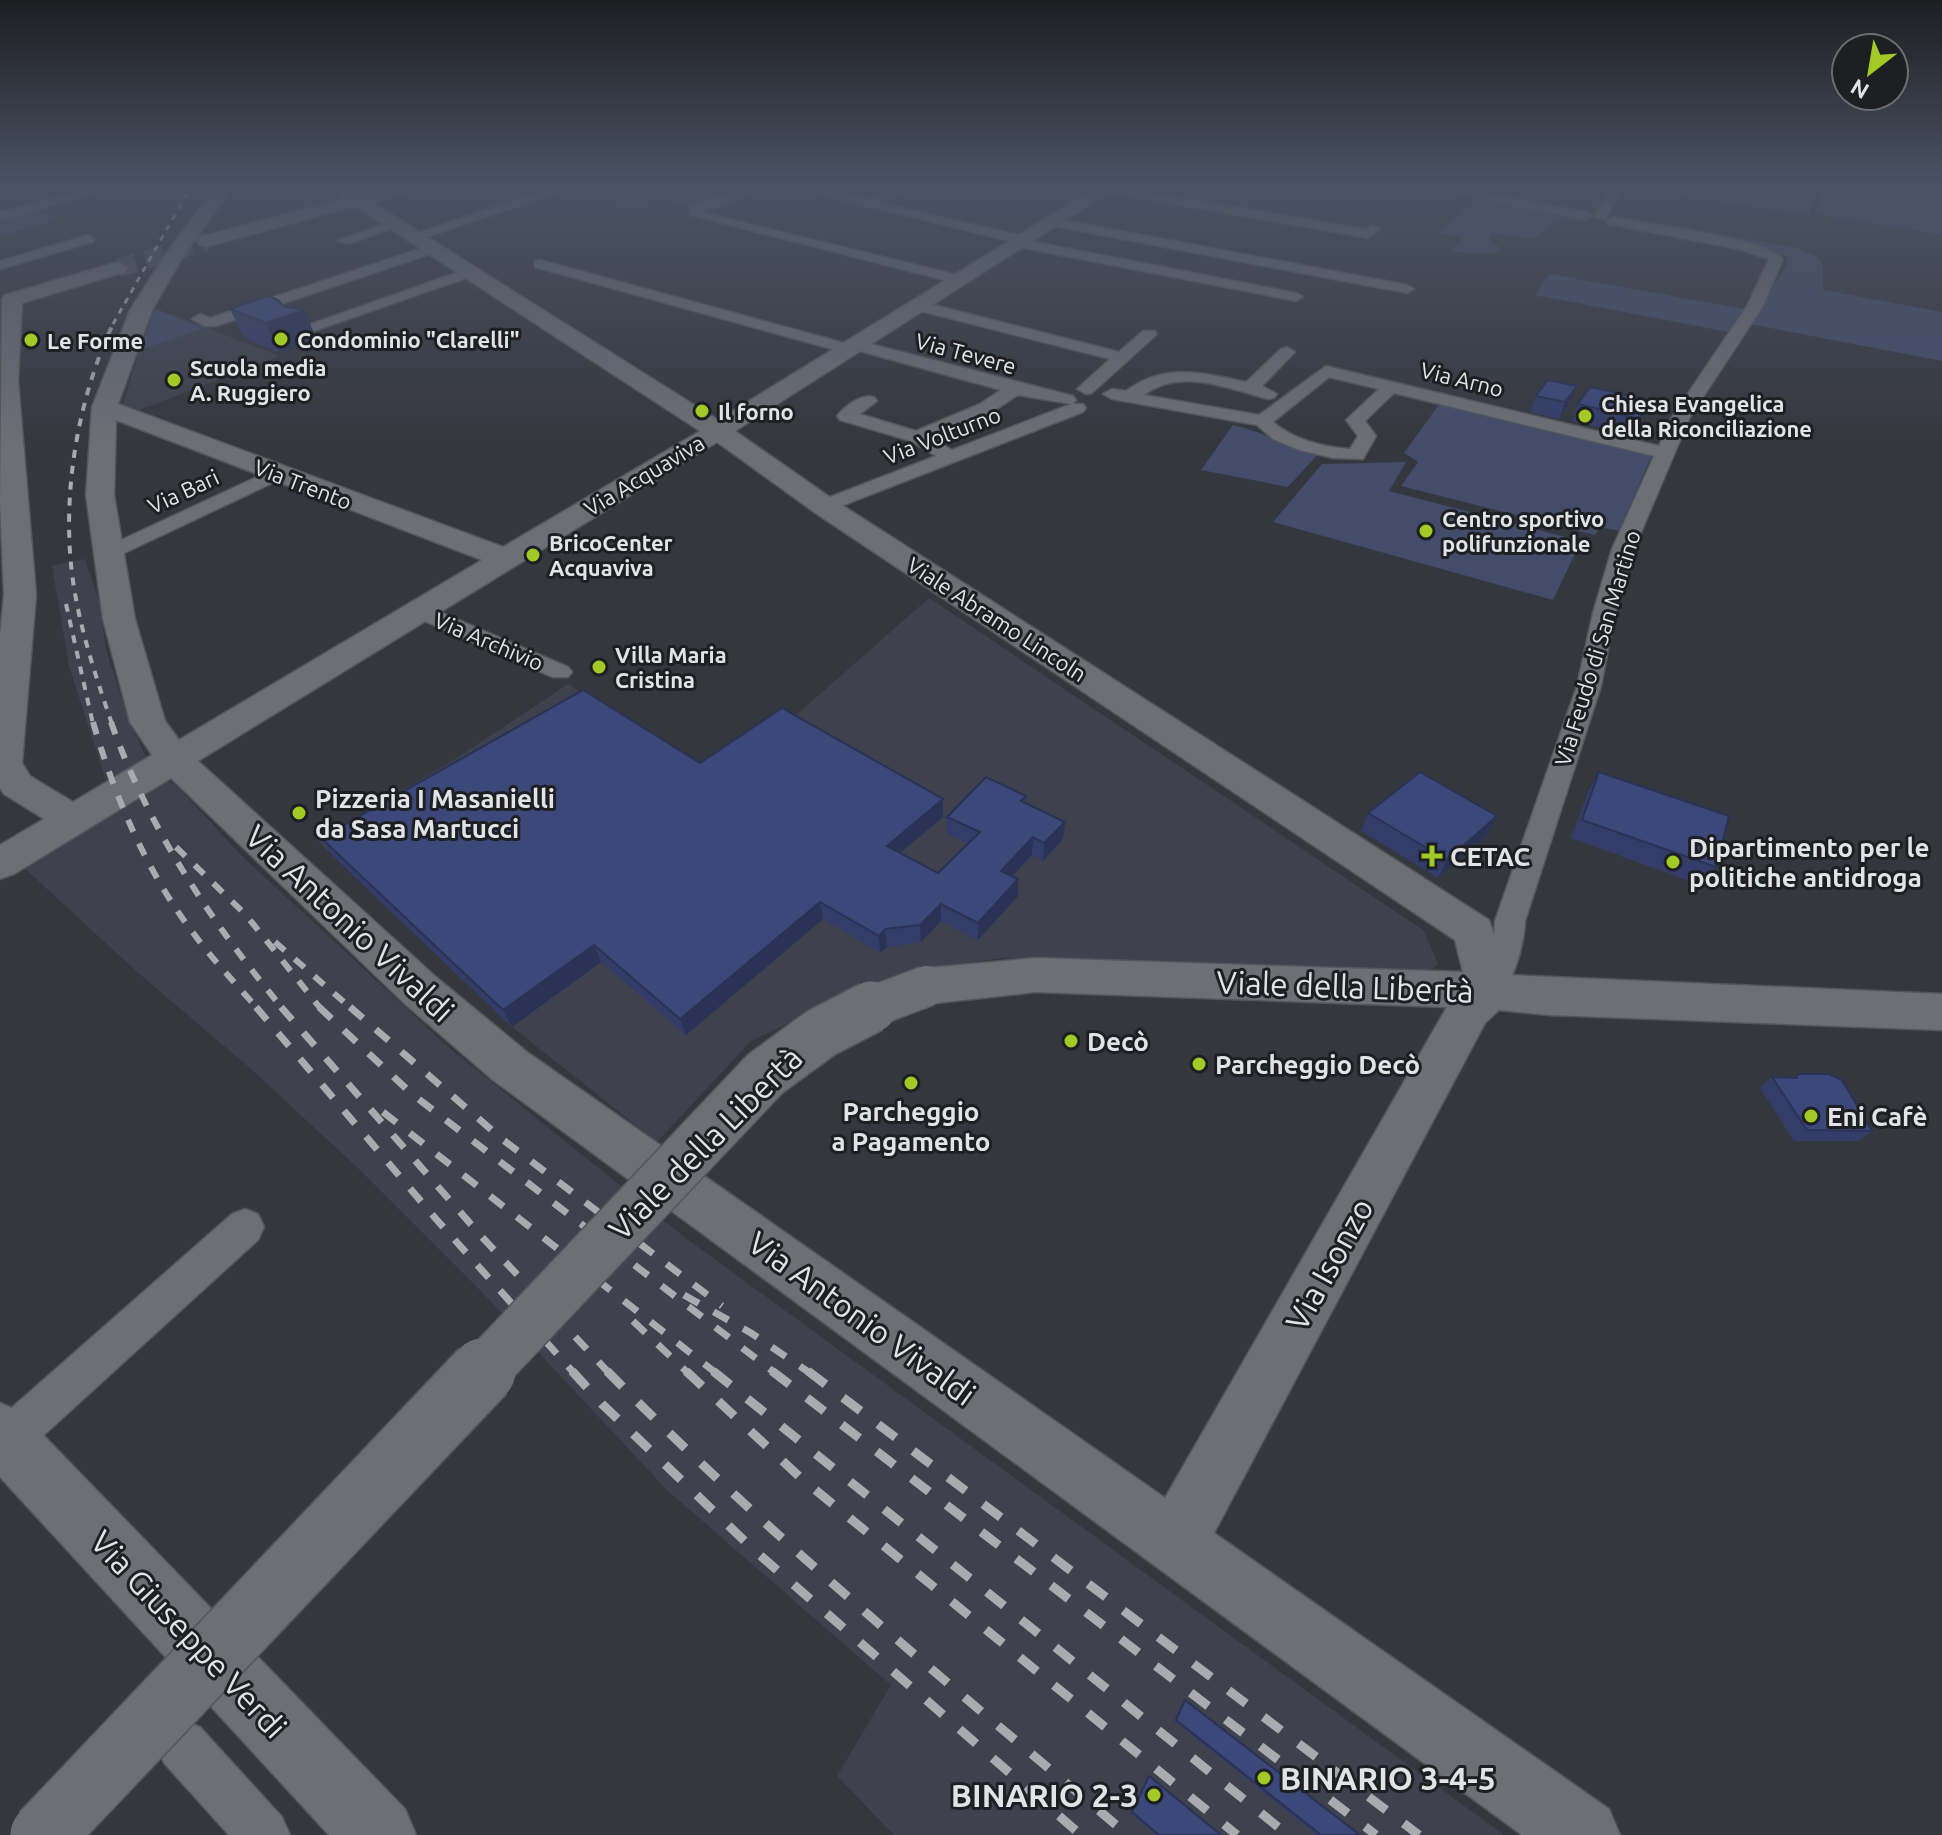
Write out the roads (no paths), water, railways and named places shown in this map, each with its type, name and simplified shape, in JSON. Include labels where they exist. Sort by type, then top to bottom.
[{"type":"street","points":[[73,820],[17,785],[4,763],[10,597],[3,384],[7,301],[109,271]]},
{"type":"street","name":"Via Antonio Vivaldi","points":[[165,271],[141,310],[104,407],[100,495],[119,619],[148,722],[174,760],[420,990],[510,1066],[1583,1835]]},
{"type":"street","points":[[200,319],[210,323],[349,271]]},
{"type":"street","name":"Viale Abramo Lincoln","points":[[463,271],[718,431],[824,506],[1474,931],[1490,991]]},
{"type":"street","name":"Via Tevere","points":[[565,271],[1084,407]]},
{"type":"street","points":[[922,271],[960,280]]},
{"type":"street","name":"Via Acquaviva","points":[[0,864],[718,431],[975,271]]},
{"type":"street","points":[[1167,271],[1296,297]]},
{"type":"street","points":[[1310,271],[1407,289]]},
{"type":"street","name":"Via Feudo di San Martino","points":[[1490,991],[1509,936],[1510,921],[1589,686],[1604,613],[1623,549],[1681,417],[1755,306],[1771,271]]},
{"type":"street","points":[[302,330],[467,273]]},
{"type":"street","points":[[918,306],[1121,357]]},
{"type":"street","name":"Via Volturno","points":[[824,506],[1084,407],[1074,392],[1086,389],[1149,334]]},
{"type":"street","points":[[1250,388],[1287,352]]},
{"type":"street","name":"Via Arno","points":[[1086,389],[1263,421],[1326,371],[1665,453]]},
{"type":"street","points":[[1084,407],[1116,404],[1121,396],[1169,374],[1250,388],[1289,400]]},
{"type":"street","points":[[917,437],[986,408],[1015,389]]},
{"type":"street","name":"Via Arno","points":[[1263,421],[1267,428],[1289,440],[1356,455],[1367,436],[1355,420],[1386,392]]},
{"type":"street","points":[[868,401],[846,416],[917,437],[951,457]]},
{"type":"street","name":"Via Trento","points":[[104,407],[504,558]]},
{"type":"street","name":"Via Bari","points":[[111,552],[276,474]]},
{"type":"street","name":"Via Archivio","points":[[419,610],[560,672]]},
{"type":"street","name":"Viale della Libertà","points":[[43,1835],[765,1074],[798,1047],[857,1012],[927,986],[1036,975],[1490,991],[1549,997],[1942,1012]]},
{"type":"street","name":"Via Isonzo","points":[[1175,1542],[1469,1010],[1490,991]]},
{"type":"street","points":[[2,1440],[245,1227]]},
{"type":"street","name":"Via Giuseppe Verdi","points":[[2,1440],[367,1831]]},
{"type":"street","points":[[182,1745],[264,1835]]},
{"type":"railway","points":[[114,323],[143,271]]},
{"type":"railway","points":[[112,724],[89,653],[76,599],[69,516],[75,449],[82,416],[90,383],[114,323]]},
{"type":"railway","points":[[66,604],[93,724]]},
{"type":"railway","points":[[93,722],[122,805],[161,885],[201,944],[258,1009]]},
{"type":"railway","points":[[111,722],[144,799],[184,873],[231,943],[283,1009]]},
{"type":"railway","points":[[176,847],[246,915],[321,1008]]},
{"type":"railway","points":[[275,942],[352,1009]]},
{"type":"railway","points":[[256,1007],[436,1219],[574,1373]]},
{"type":"railway","points":[[281,1007],[482,1237],[609,1373]]},
{"type":"railway","points":[[350,1007],[502,1139],[722,1306]]},
{"type":"railway","points":[[321,1008],[412,1094],[775,1373]]},
{"type":"railway","points":[[383,1112],[716,1373]]},
{"type":"railway","points":[[684,1295],[751,1333],[810,1373]]},
{"type":"railway","points":[[633,1321],[688,1373]]},
{"type":"railway","points":[[572,1371],[602,1404],[754,1550],[1081,1835]]},
{"type":"railway","points":[[686,1371],[802,1479],[1237,1835]]},
{"type":"railway","points":[[713,1371],[1288,1835]]},
{"type":"railway","points":[[772,1371],[1376,1835]]},
{"type":"railway","points":[[808,1371],[1419,1835]]},
{"type":"railway","points":[[609,1373],[797,1551],[1128,1835]]},
{"type":"place","name":"Condominio \"Clarelli\"","points":[[281,339]]},
{"type":"place","name":"Le Forme","points":[[31,340]]},
{"type":"place","name":"Scuola media A. Ruggiero","points":[[174,380]]},
{"type":"place","name":"Il forno","points":[[702,411]]},
{"type":"place","name":"Chiesa Evangelica della Riconciliazione","points":[[1585,416]]},
{"type":"place","name":"Centro sportivo polifunzionale","points":[[1426,531]]},
{"type":"place","name":"BricoCenter Acquaviva","points":[[533,555]]},
{"type":"place","name":"Villa Maria Cristina","points":[[599,667]]},
{"type":"place","name":"Pizzeria I Masanielli da Sasa Martucci","points":[[299,813]]},
{"type":"place","name":"CETAC","points":[[1432,856]]},
{"type":"place","name":"Dipartimento per le politiche antidroga","points":[[1673,862]]},
{"type":"place","name":"Decò","points":[[1071,1041]]},
{"type":"place","name":"Parcheggio Decò","points":[[1199,1064]]},
{"type":"place","name":"Parcheggio a Pagamento","points":[[911,1083]]},
{"type":"place","name":"Eni Cafè","points":[[1811,1116]]},
{"type":"place","name":"BINARIO 3-4-5","points":[[1264,1778]]},
{"type":"place","name":"BINARIO 2-3","points":[[1154,1795]]}]
